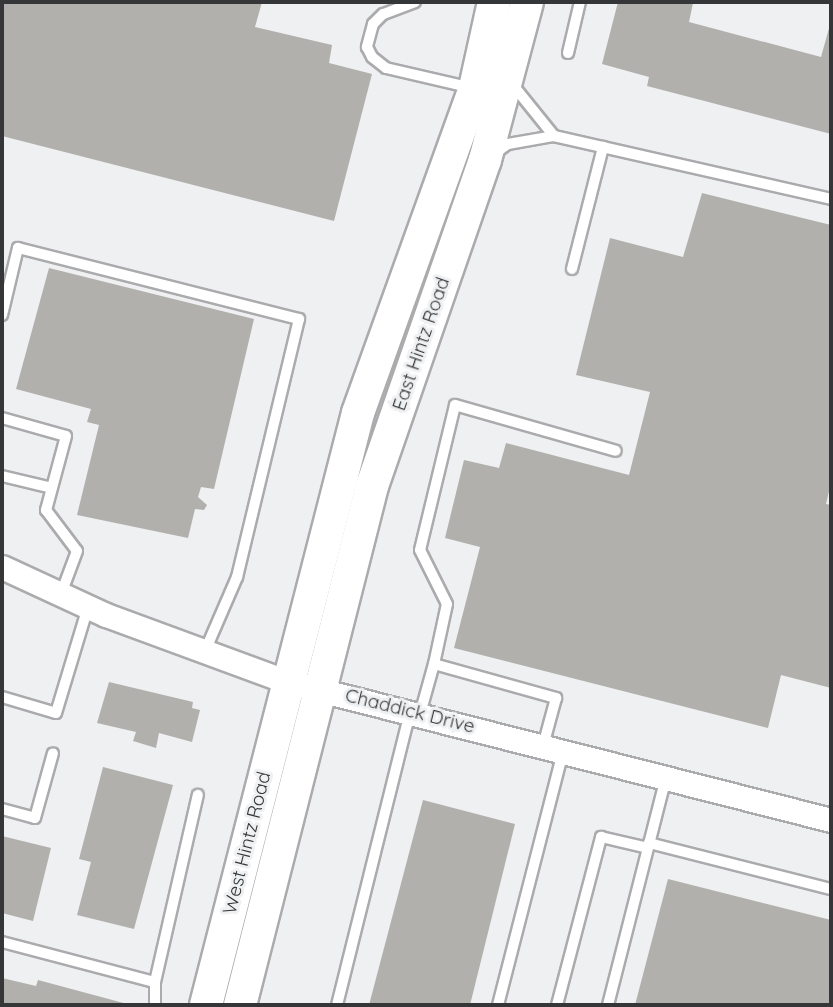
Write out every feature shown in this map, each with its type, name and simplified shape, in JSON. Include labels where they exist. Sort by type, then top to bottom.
[{"type":"main road","name":"East Hintz Road","points":[[288,682],[358,413],[475,88],[490,2]]},
{"type":"main road","name":"East Hintz Road","points":[[321,688],[372,486],[485,160],[527,2]]},
{"type":"main road","name":"West Hintz Road","points":[[206,1005],[288,682]]},
{"type":"main road","name":"West Hintz Road","points":[[240,1005],[321,688]]},
{"type":"street","name":"Chaddick Drive","points":[[2,567],[89,607],[288,682],[321,688],[831,820]]},
{"type":"lane","points":[[415,2],[383,14],[373,24],[367,47],[372,57],[386,68],[475,88]]},
{"type":"lane","points":[[568,53],[580,2]]},
{"type":"lane","points":[[507,77],[554,136]]},
{"type":"lane","points":[[485,160],[508,144],[554,136],[831,198]]},
{"type":"lane","points":[[572,269],[603,147]]},
{"type":"lane","points":[[2,315],[18,248],[299,319],[237,577],[205,651]]},
{"type":"lane","points":[[337,1005],[415,713],[434,664],[447,604],[420,550],[455,405],[616,451]]},
{"type":"lane","points":[[2,418],[66,436],[46,510],[76,551],[61,594]]},
{"type":"lane","points":[[2,476],[52,488]]},
{"type":"lane","points":[[2,697],[56,713],[89,607]]},
{"type":"lane","points":[[434,664],[556,698],[553,748],[498,1005]]},
{"type":"lane","points":[[2,809],[35,818],[53,753]]},
{"type":"lane","points":[[608,1005],[666,777]]},
{"type":"lane","points":[[155,1005],[155,982],[198,795]]},
{"type":"lane","points":[[557,1005],[601,837],[831,889]]},
{"type":"lane","points":[[2,942],[155,982]]},
{"type":"building","points":[[2,2],[262,2],[255,27],[332,45],[329,63],[372,74],[334,221],[2,136]]},
{"type":"building","points":[[618,2],[693,3],[689,22],[821,57],[831,21],[831,134],[647,86],[649,77],[602,64]]},
{"type":"building","points":[[702,193],[831,225],[831,483],[826,504],[831,505],[831,688],[781,675],[768,728],[454,648],[480,547],[445,538],[464,460],[499,468],[506,443],[629,475],[650,392],[576,375],[610,238],[683,257]]},
{"type":"building","points":[[49,268],[254,319],[214,489],[201,487],[198,497],[207,505],[204,510],[195,509],[188,538],[77,515],[99,425],[87,422],[91,409],[16,389]]},
{"type":"building","points":[[109,682],[193,702],[192,708],[200,710],[192,742],[159,733],[156,748],[133,741],[136,732],[97,723]]},
{"type":"building","points":[[103,767],[173,785],[134,929],[77,915],[91,862],[79,859]]},
{"type":"building","points":[[423,800],[515,824],[470,1005],[369,1005]]},
{"type":"building","points":[[2,836],[51,848],[33,921],[2,913]]},
{"type":"building","points":[[668,879],[831,920],[831,1005],[635,1005]]},
{"type":"building","points":[[2,978],[36,986],[38,980],[131,1005],[2,1005]]}]
